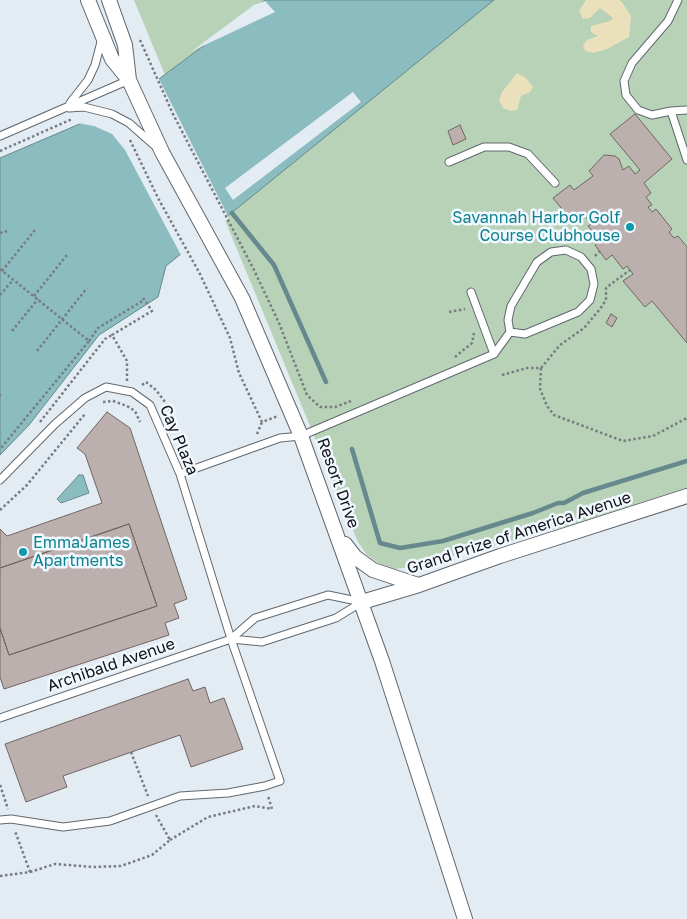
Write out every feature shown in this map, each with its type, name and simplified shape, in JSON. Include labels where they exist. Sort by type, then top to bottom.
[{"type":"street","name":"Resort Drive","points":[[88,0],[112,59],[129,80],[162,152],[242,298],[302,436],[362,602],[465,919]]},
{"type":"street","name":"Resort Drive","points":[[109,0],[125,45],[129,80]]},
{"type":"street","name":"Grand Prize of America Avenue","points":[[362,602],[419,585],[500,556],[687,496]]},
{"type":"street","points":[[339,537],[355,557],[373,570],[419,585]]},
{"type":"lane","points":[[678,0],[668,21],[632,63],[624,81],[626,95],[638,110],[652,115],[687,110]]},
{"type":"lane","points":[[64,108],[77,97],[88,80],[95,65],[102,35]]},
{"type":"lane","points":[[0,136],[129,80]]},
{"type":"lane","points":[[64,108],[84,107],[112,114],[129,123],[162,152]]},
{"type":"lane","points":[[671,111],[687,160]]},
{"type":"lane","points":[[449,162],[484,147],[509,147],[528,154],[555,183]]},
{"type":"lane","points":[[180,474],[280,438],[302,436],[494,354],[510,332],[508,320],[511,306],[537,262],[551,252],[566,250],[581,257],[591,269],[593,277],[594,284],[590,300],[578,312],[525,334],[510,332]]},
{"type":"lane","points":[[471,292],[494,354]]},
{"type":"lane","name":"Cay Plaza","points":[[0,480],[55,424],[85,398],[106,387],[129,389],[150,405],[180,474],[231,639],[280,780],[265,786]]},
{"type":"lane","name":"Archibald Avenue","points":[[0,718],[231,639],[255,618],[328,595],[362,602]]},
{"type":"lane","name":"Archibald Avenue","points":[[231,639],[262,642],[336,618],[362,602]]},
{"type":"lane","points":[[0,820],[11,819],[63,827],[110,822],[180,796],[228,793],[265,786]]},
{"type":"path","points":[[137,33],[173,114],[270,305],[307,395],[320,407],[335,407],[353,400]]},
{"type":"path","points":[[0,151],[74,118]]},
{"type":"path","points":[[126,135],[200,274],[230,338],[239,373],[262,422],[257,435]]},
{"type":"path","points":[[35,230],[1,270],[89,340]]},
{"type":"path","points":[[0,233],[7,231]]},
{"type":"path","points":[[34,296],[67,255]]},
{"type":"path","points":[[630,270],[606,288],[606,300],[584,328],[560,345],[541,368],[540,389],[547,406],[554,415],[623,441],[653,436],[687,418]]},
{"type":"path","points":[[0,295],[13,280]]},
{"type":"path","points":[[37,351],[87,288]]},
{"type":"path","points":[[0,448],[98,328],[143,298],[152,310],[105,339],[39,422]]},
{"type":"path","points":[[12,331],[38,300]]},
{"type":"path","points":[[449,312],[466,309],[472,314]]},
{"type":"path","points":[[454,358],[472,343],[474,328]]},
{"type":"path","points":[[112,335],[127,361],[127,384],[129,389],[127,406]]},
{"type":"path","points":[[502,375],[526,368],[541,368]]},
{"type":"path","points":[[136,388],[146,382],[160,395],[173,419],[174,426],[169,434]]},
{"type":"path","points":[[100,402],[113,401],[127,406],[136,411],[140,422]]},
{"type":"path","points":[[0,510],[28,484],[87,412]]},
{"type":"path","points":[[262,422],[267,421]]},
{"type":"path","points":[[131,752],[152,806],[170,840]]},
{"type":"path","points":[[0,785],[30,872]]},
{"type":"path","points":[[0,876],[30,872],[55,864],[93,867],[121,866],[152,855],[170,840],[208,817],[255,806],[272,809],[265,786]]},
{"type":"green space","points":[[134,0],[687,0],[687,495],[411,567],[395,569],[380,564],[367,555],[358,542]]},
{"type":"sand","points":[[586,0],[619,0],[622,2],[631,16],[629,37],[607,49],[593,53],[585,51],[583,45],[587,40],[598,36],[591,32],[591,26],[610,21],[613,18],[600,8],[590,18],[583,19],[579,11]]},
{"type":"sand","points":[[517,73],[526,78],[533,87],[530,92],[521,96],[517,110],[511,111],[503,108],[499,100],[502,92]]},
{"type":"water","points":[[265,0],[494,0],[166,266],[158,297],[99,335],[29,425],[0,455],[0,158],[124,105]]},
{"type":"water","points":[[79,475],[83,475],[89,493],[61,503],[57,499]]},
{"type":"pier","points":[[265,1],[275,12],[192,51],[254,5]]},
{"type":"pier","points":[[158,77],[229,218],[182,257],[125,150],[112,134],[94,126],[77,123],[0,156],[123,103]]},
{"type":"pier","points":[[353,92],[361,102],[233,200],[225,188]]},
{"type":"building","name":"Savannah Harbor Golf Course Clubhouse","points":[[635,114],[672,159],[644,183],[651,193],[646,197],[652,205],[648,207],[652,212],[656,209],[672,229],[669,232],[674,238],[678,236],[687,247],[687,343],[652,301],[645,307],[623,281],[633,274],[627,266],[623,269],[612,255],[606,260],[595,245],[600,240],[588,226],[591,224],[585,216],[574,224],[553,198],[570,185],[574,190],[593,176],[589,171],[604,155],[615,156],[619,159],[623,170],[629,166],[635,174],[640,170],[610,134]]},
{"type":"building","points":[[460,125],[466,139],[453,145],[448,131]]},
{"type":"building","points":[[611,314],[617,318],[612,327],[606,323]]},
{"type":"building","name":"EmmaJames Apartments","points":[[107,412],[130,428],[187,599],[174,604],[179,618],[165,623],[169,635],[4,689],[0,677],[0,628],[9,655],[157,606],[129,524],[0,568],[0,529],[7,536],[102,503],[85,454],[77,448]]},
{"type":"building","points":[[129,524],[157,606],[9,655],[0,628],[0,568]]},
{"type":"building","points":[[188,679],[193,691],[205,687],[210,703],[224,698],[243,749],[191,767],[180,735],[63,776],[67,787],[26,802],[5,744]]},
{"type":"waterway","points":[[232,213],[274,265],[326,382]]},
{"type":"waterway","points":[[352,449],[380,543],[400,548],[443,541],[533,513],[558,503],[564,503],[583,493],[687,461]]},
{"type":"place","name":"Savannah Harbor Golf Course Clubhouse","points":[[630,227]]},
{"type":"place","name":"EmmaJames Apartments","points":[[23,552]]}]
